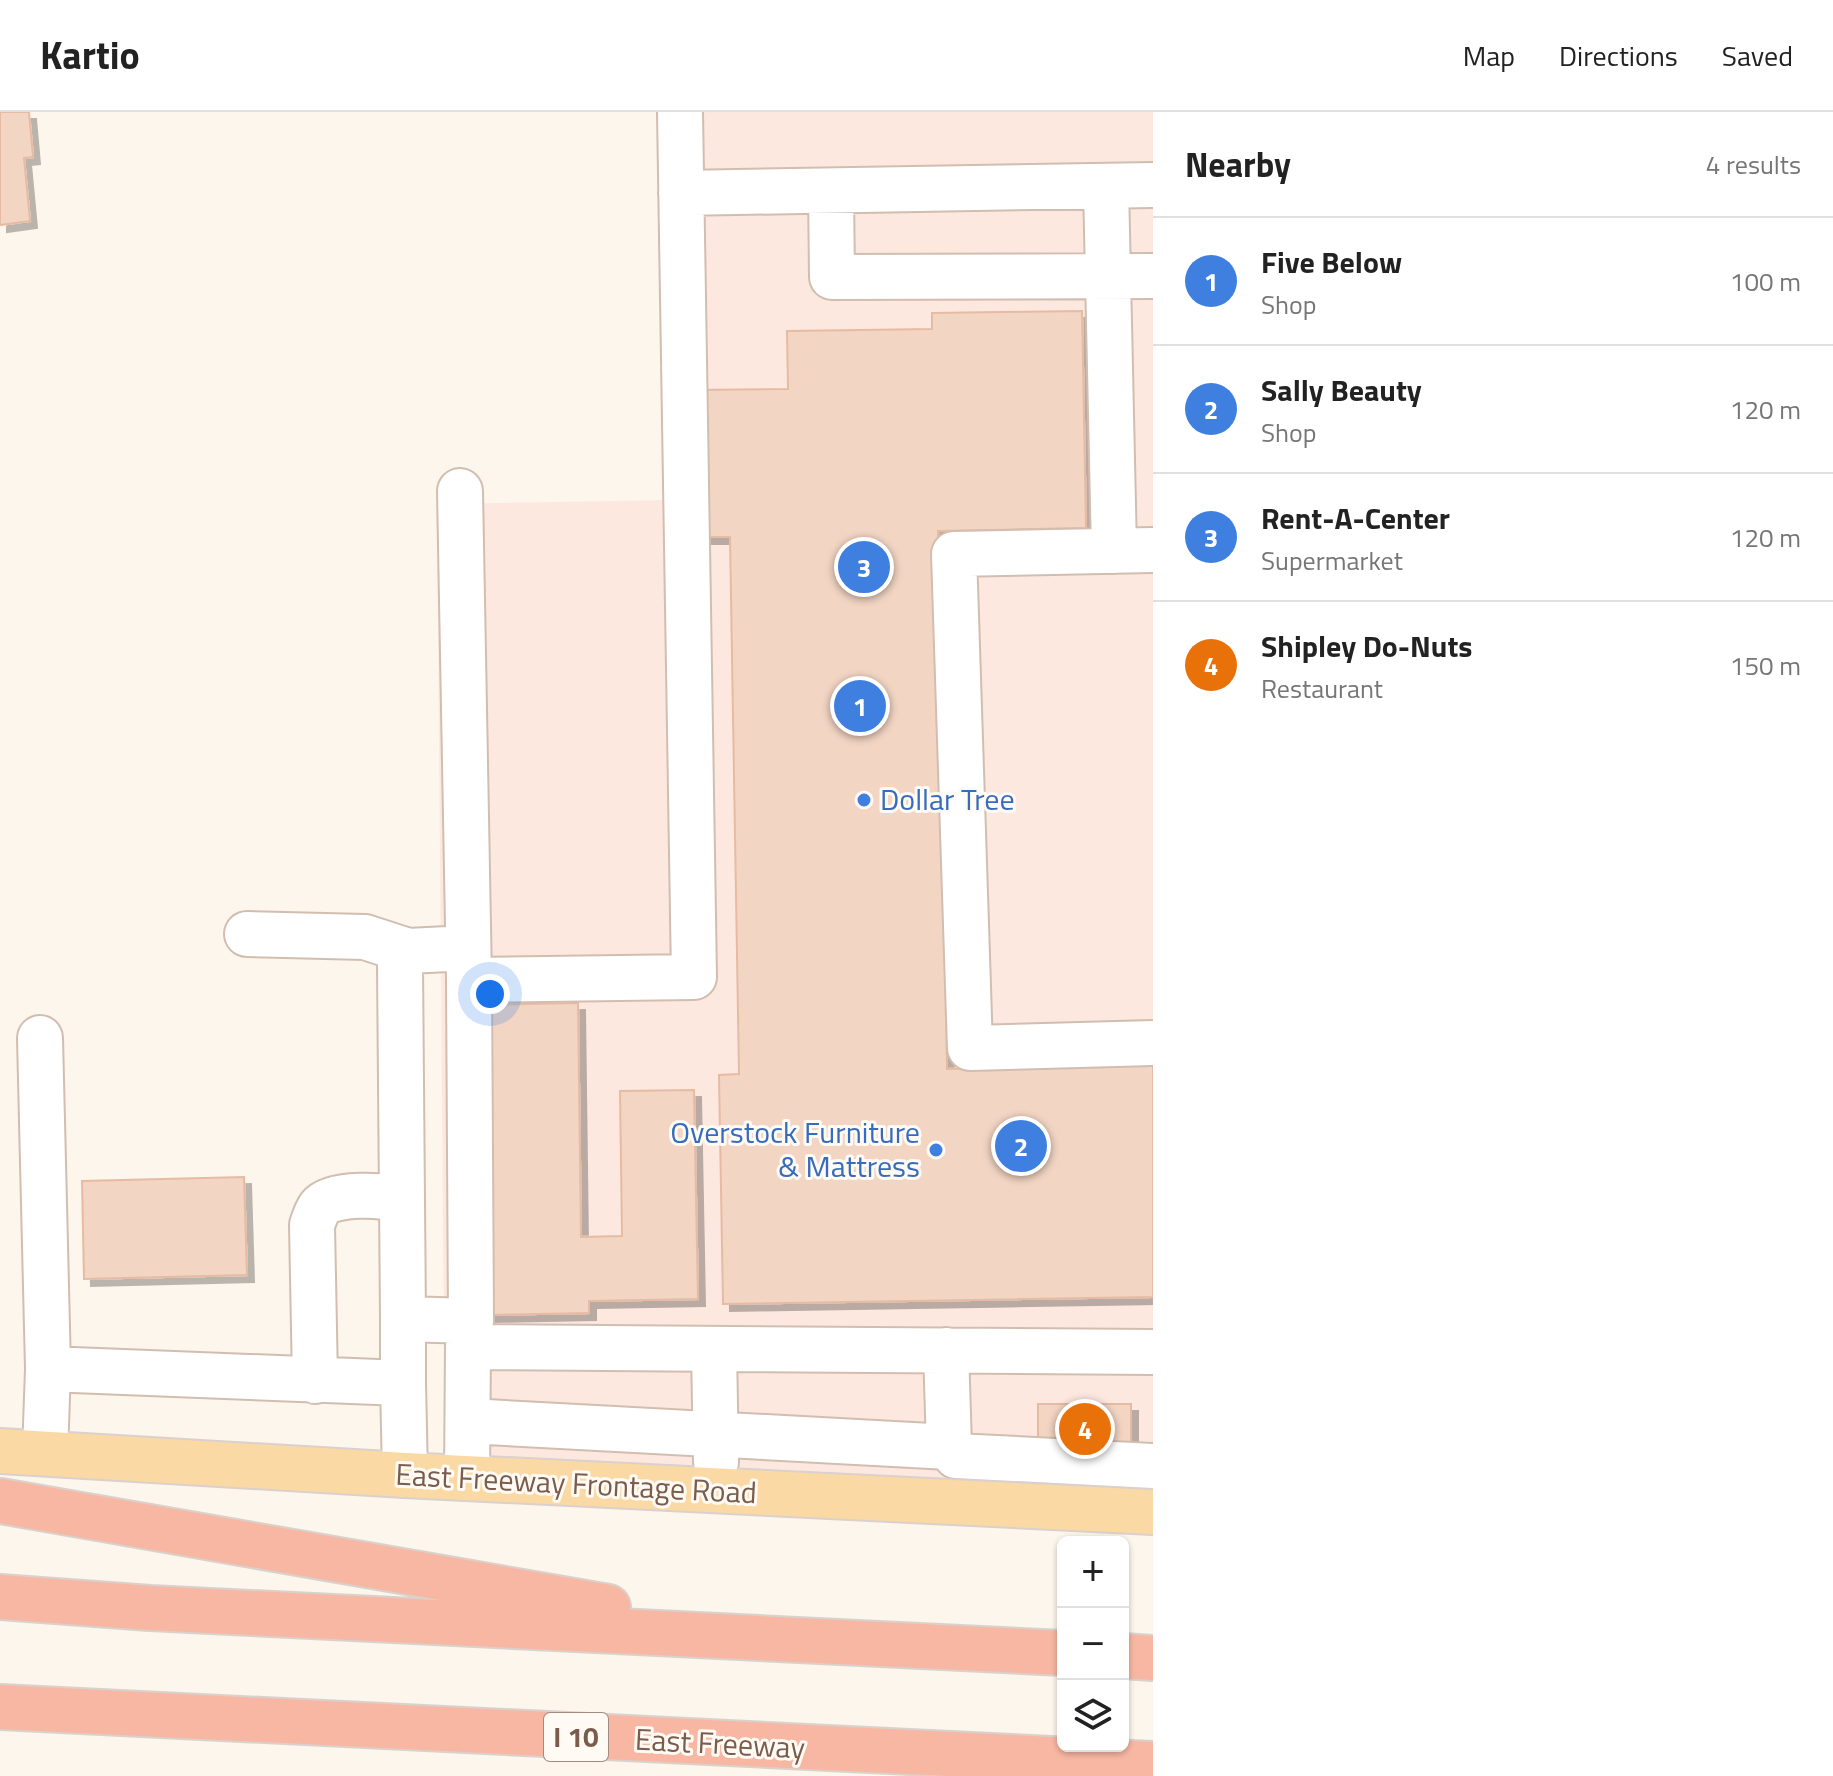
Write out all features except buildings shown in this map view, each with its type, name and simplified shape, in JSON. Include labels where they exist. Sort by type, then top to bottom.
[{"type":"highway","points":[[0,1501],[795,1641]]},
{"type":"highway","points":[[0,1597],[150,1608],[1057,1653]]},
{"type":"highway","points":[[1129,1656],[1153,1658]]},
{"type":"highway","name":"East Freeway","points":[[0,1707],[1153,1764]]},
{"type":"main road","name":"East Freeway Frontage Road","points":[[0,1451],[405,1475],[1153,1512]]},
{"type":"lane","points":[[247,934],[365,937],[408,951],[469,964],[694,977],[680,112]]},
{"type":"lane","points":[[681,193],[1153,185]]},
{"type":"lane","points":[[1106,186],[1108,276],[1133,550],[954,554],[970,1048],[1153,1043]]},
{"type":"lane","points":[[831,191],[832,277],[1153,276]]},
{"type":"lane","points":[[460,491],[469,964],[467,1478]]},
{"type":"lane","points":[[405,1475],[400,965],[408,951]]},
{"type":"lane","points":[[40,1038],[48,1369],[45,1453]]},
{"type":"lane","points":[[315,1381],[312,1225],[321,1205],[334,1198],[390,1196],[402,1201]]},
{"type":"lane","points":[[403,1319],[469,1334],[714,1349],[1153,1352]]},
{"type":"lane","points":[[714,1349],[716,1491]]},
{"type":"lane","points":[[946,1350],[949,1447],[956,1456],[1153,1466]]},
{"type":"lane","points":[[48,1369],[403,1383]]},
{"type":"lane","points":[[468,1421],[949,1447]]},
{"type":"shaded area","points":[[665,112],[1153,112],[1153,1497],[445,1460],[437,504],[671,500]]},
{"type":"place","name":"Rent-A-Center","points":[[864,567]]},
{"type":"place","name":"Five Below","points":[[860,706]]},
{"type":"place","name":"Dollar Tree","points":[[864,800]]},
{"type":"place","name":"Sally Beauty","points":[[1021,1146]]},
{"type":"place","name":"Overstock Furniture & Mattress","points":[[936,1150]]},
{"type":"place","name":"Shipley Do-Nuts","points":[[1085,1429]]}]
